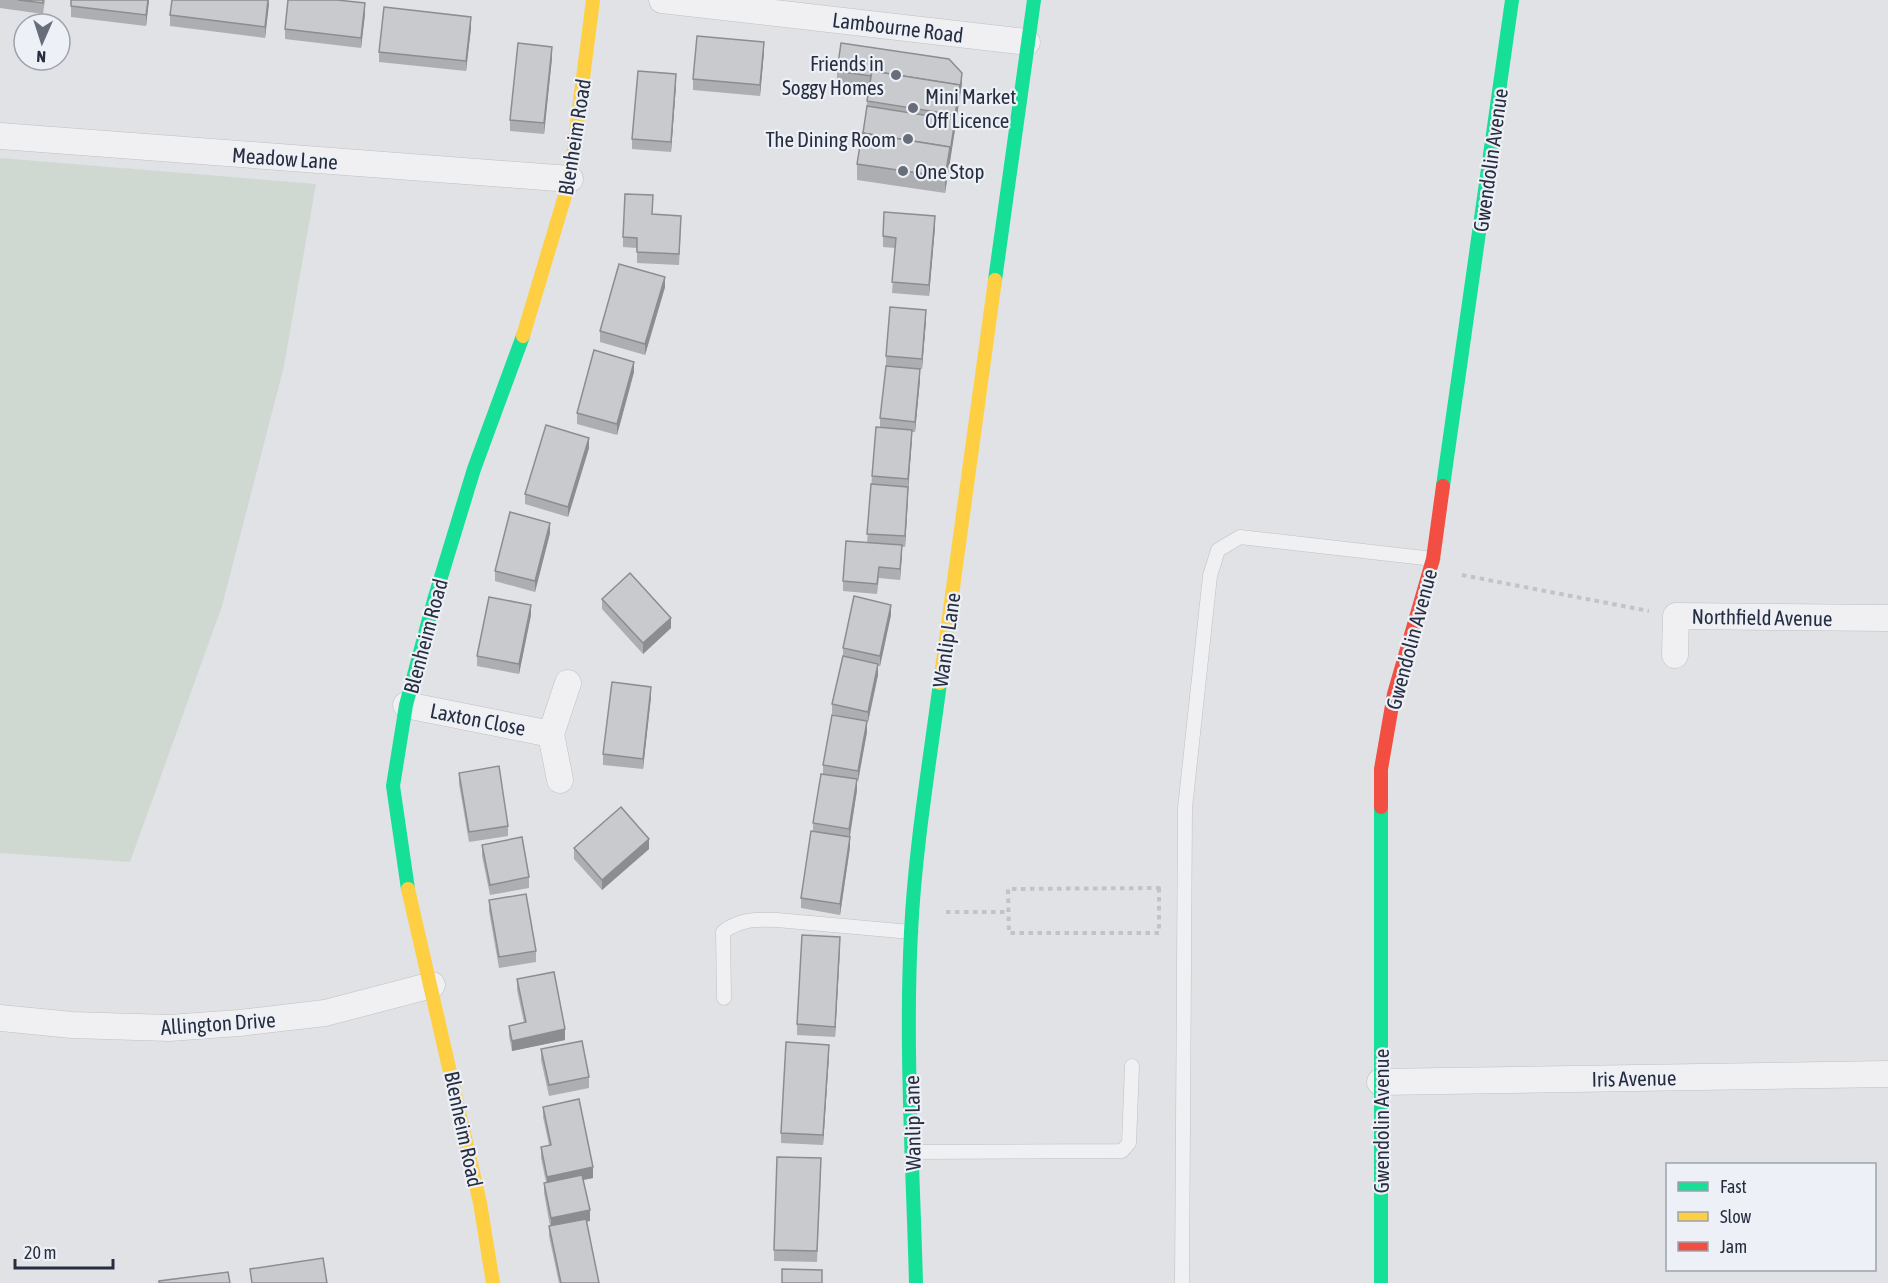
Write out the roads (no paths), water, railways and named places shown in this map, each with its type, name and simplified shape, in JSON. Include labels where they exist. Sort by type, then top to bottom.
[{"type":"street","name":"Blenheim Road","points":[[493,1283],[480,1203],[432,985],[405,877],[393,786],[406,705],[471,480],[532,312],[570,179],[593,0]]},
{"type":"street","name":"Lambourne Road","points":[[662,0],[1027,42]]},
{"type":"street","name":"Wanlip Lane","points":[[916,1283],[912,1152],[911,932],[925,792],[1034,0]]},
{"type":"street","name":"Gwendolin Avenue","points":[[1381,1283],[1381,769],[1394,694],[1432,564],[1512,0]]},
{"type":"street","name":"Meadow Lane","points":[[0,136],[570,179]]},
{"type":"street","name":"Northfield Avenue","points":[[1675,655],[1676,616],[1888,618]]},
{"type":"street","name":"Laxton Close","points":[[560,780],[551,734],[568,683]]},
{"type":"street","name":"Laxton Close","points":[[406,705],[551,734]]},
{"type":"street","name":"Allington Drive","points":[[0,1018],[72,1025],[169,1028],[239,1023],[325,1013],[432,985]]},
{"type":"street","name":"Iris Avenue","points":[[1380,1082],[1888,1074]]},
{"type":"lane","points":[[1182,1283],[1185,807],[1210,576],[1218,550],[1240,537],[1432,564]]},
{"type":"lane","points":[[724,998],[723,933],[736,922],[757,919],[777,920],[911,932]]},
{"type":"lane","points":[[912,1152],[1122,1151],[1129,1143],[1132,1066]]},
{"type":"place","name":"Friends in Soggy Homes","points":[[896,75]]},
{"type":"place","name":"Mini Market Off Licence","points":[[913,108]]},
{"type":"place","name":"The Dining Room","points":[[908,139]]},
{"type":"place","name":"One Stop","points":[[903,171]]}]
